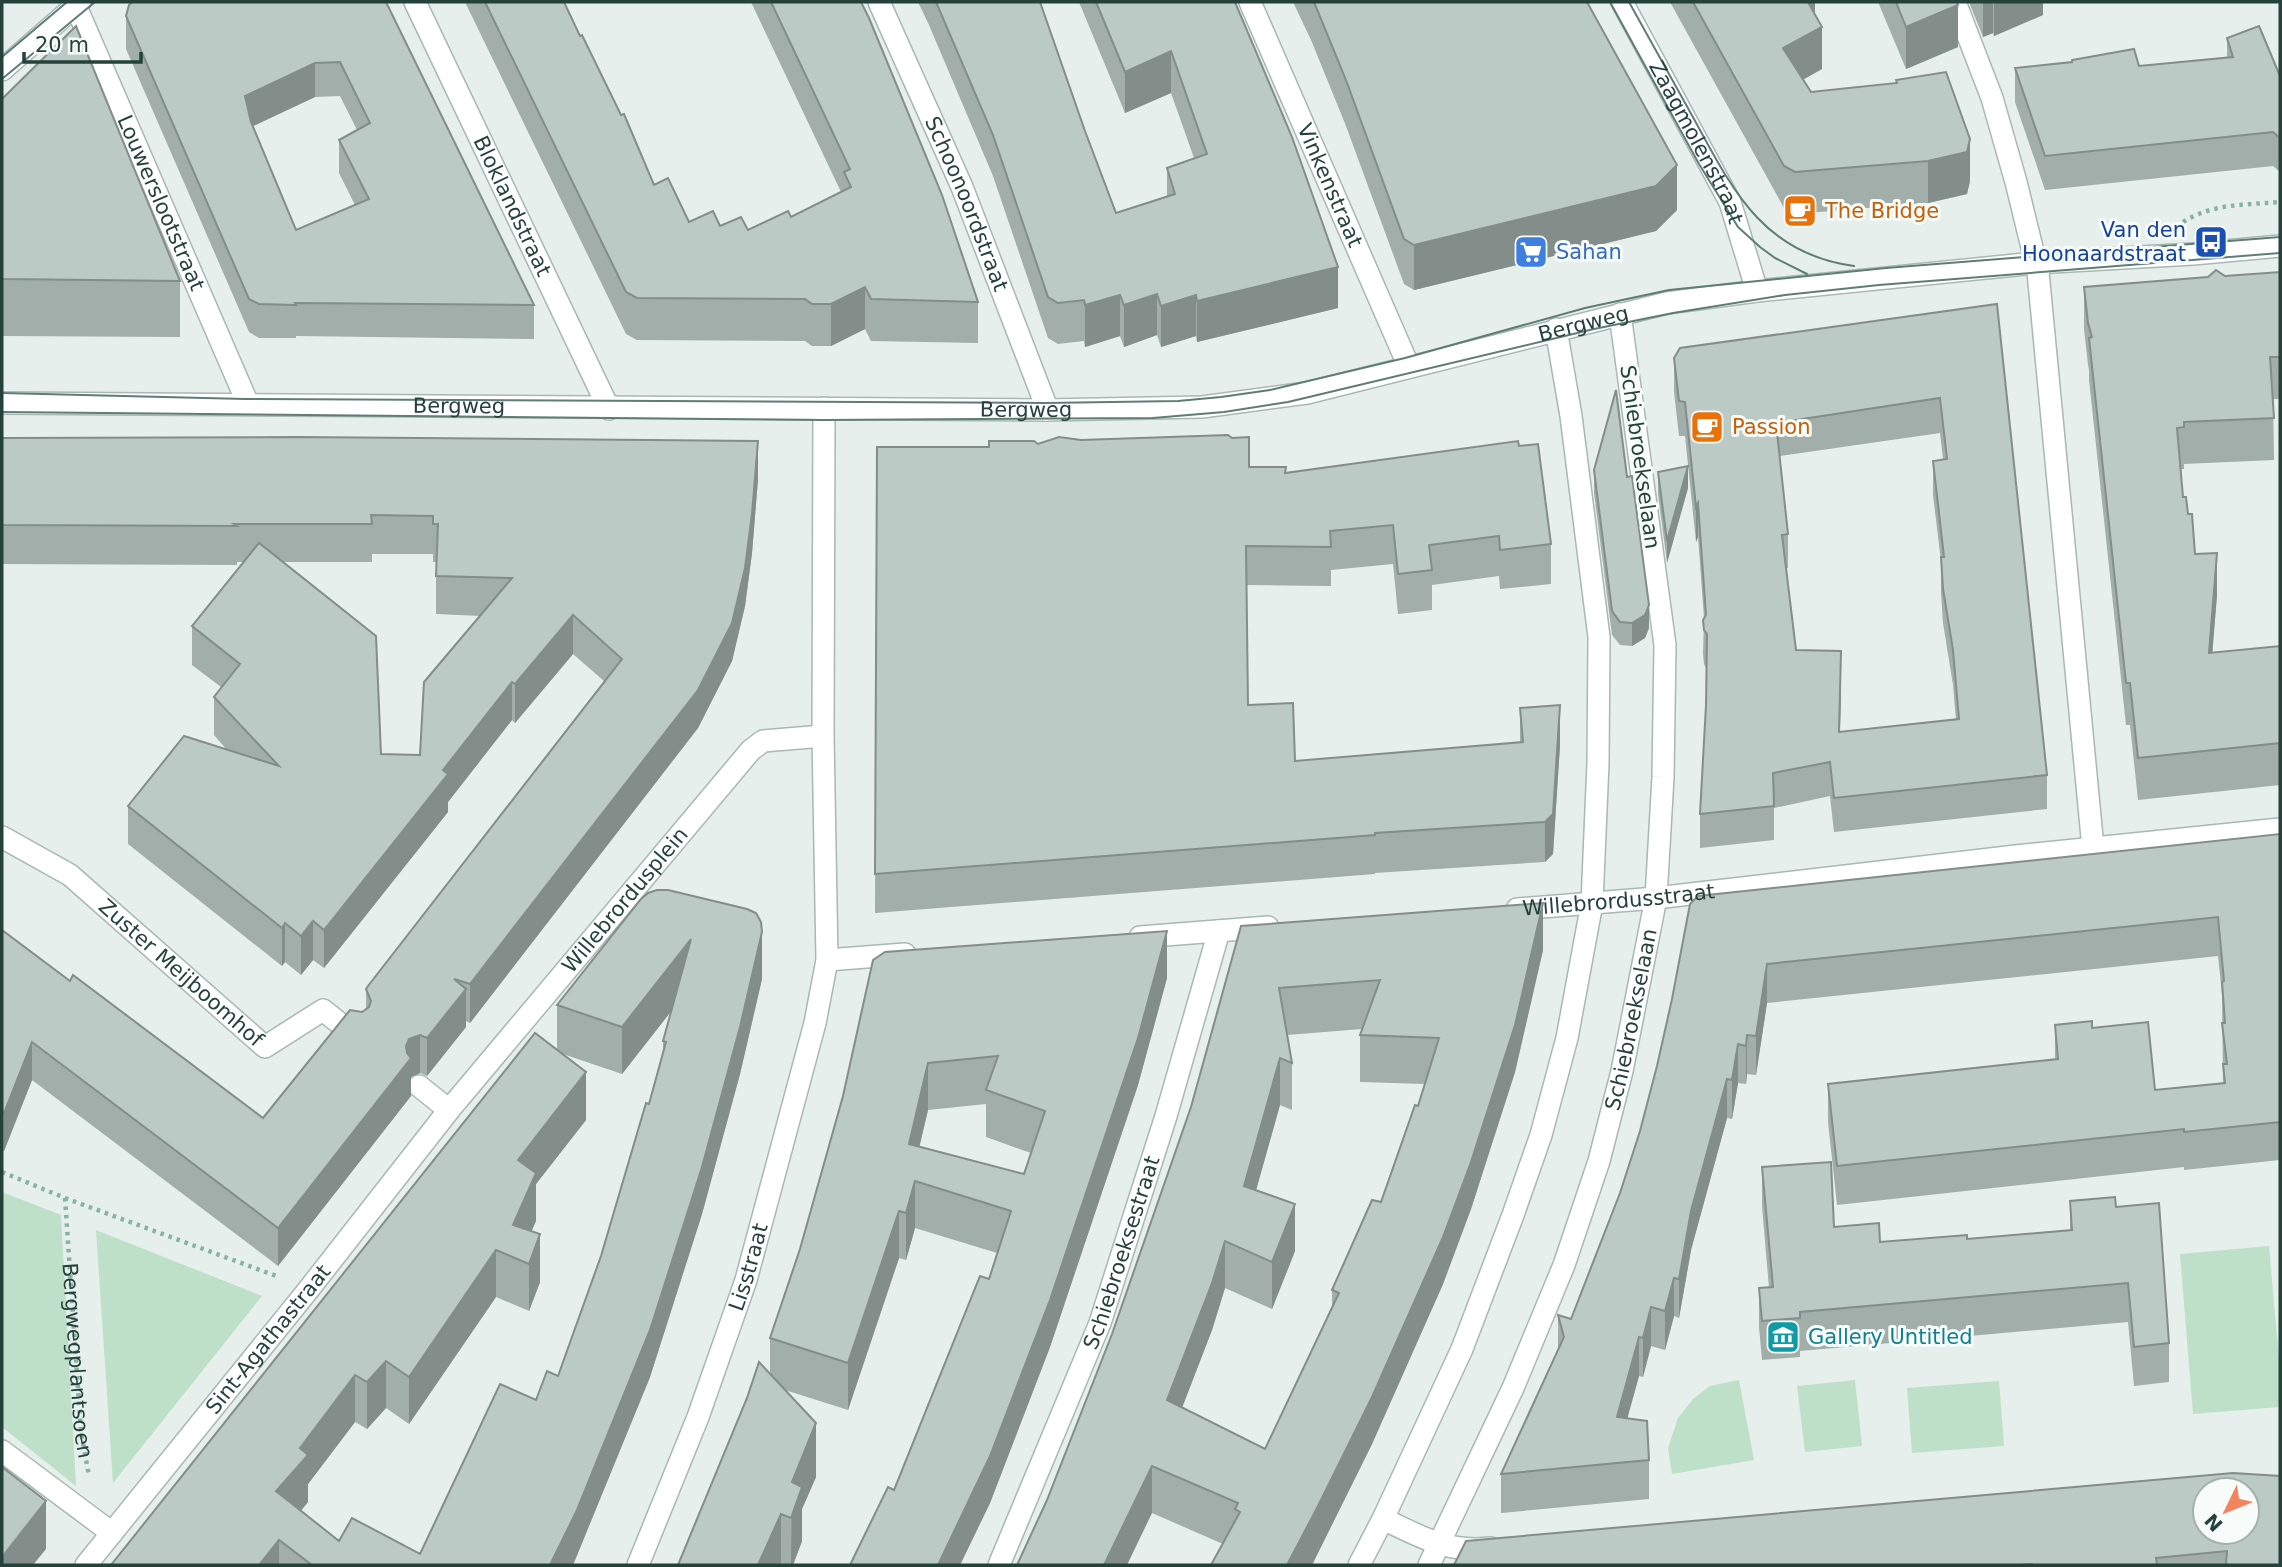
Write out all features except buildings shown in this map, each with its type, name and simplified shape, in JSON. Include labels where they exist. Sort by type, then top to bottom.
[{"type":"street","name":"Bloklandstraat","points":[[415,2],[609,409]]},
{"type":"street","name":"Schoonoordstraat","points":[[879,2],[962,187],[1046,410]]},
{"type":"street","name":"Vinkenstraat","points":[[1250,2],[1409,367]]},
{"type":"street","name":"Zaagmolenstraat","points":[[1622,2],[1730,202],[1757,291]]},
{"type":"street","points":[[1955,2],[1992,98],[2016,181],[2035,264],[2093,848]]},
{"type":"street","points":[[2,70],[76,3]]},
{"type":"street","name":"Louwerslootstraat","points":[[76,3],[248,404]]},
{"type":"street","name":"Bergweg","points":[[2,403],[609,409],[1046,410],[1202,407],[1307,393],[1667,303],[1834,282],[2280,246]]},
{"type":"street","name":"Schiebroekselaan","points":[[1429,1565],[1513,1388],[1564,1265],[1599,1161],[1622,1071],[1656,898],[1663,778],[1665,645],[1620,314]]},
{"type":"street","points":[[1360,1565],[1462,1349],[1537,1146],[1567,1038],[1592,903],[1598,764],[1599,637],[1571,416],[1556,329]]},
{"type":"street","points":[[824,408],[823,736],[827,960],[922,953]]},
{"type":"street","name":"Willebrordusplein","points":[[449,1110],[751,750],[763,741],[823,736]]},
{"type":"street","name":"Willebrordusstraat","points":[[1496,910],[1656,898],[2280,829]]},
{"type":"street","name":"Zuster Meijboomhof","points":[[2,837],[70,875],[264,1047],[323,1010],[358,1038]]},
{"type":"street","points":[[1124,938],[1288,926]]},
{"type":"street","name":"Schiebroeksestraat","points":[[999,1565],[1100,1322],[1166,1116],[1219,931]]},
{"type":"street","name":"Lisstraat","points":[[638,1565],[698,1417],[746,1280],[815,1023],[827,960]]},
{"type":"street","points":[[419,1086],[449,1110]]},
{"type":"street","name":"Sint-Agathastraat","points":[[86,1565],[105,1527],[309,1289],[449,1110]]},
{"type":"street","points":[[2,1451],[105,1527]]},
{"type":"street","points":[[1383,1520],[1440,1545],[1469,1550],[1514,1546]]},
{"type":"path","points":[[2,1172],[309,1289]]},
{"type":"path","name":"Bergwegplantsoen","points":[[65,1198],[81,1432],[105,1527]]},
{"type":"green space","points":[[2,1192],[61,1215],[76,1486],[2,1427]]},
{"type":"green space","points":[[96,1230],[262,1296],[113,1483]]},
{"type":"green space","points":[[2269,1246],[2280,1371],[2280,1407],[2193,1414],[2180,1254]]},
{"type":"green space","points":[[1739,1380],[1754,1460],[1672,1474],[1668,1448],[1678,1418],[1693,1399],[1710,1386]]},
{"type":"green space","points":[[1855,1380],[1862,1446],[1805,1452],[1797,1386]]},
{"type":"green space","points":[[1999,1381],[2004,1446],[1912,1453],[1907,1388]]},
{"type":"tram line","points":[[2,57],[67,2]]},
{"type":"tram line","points":[[2,79],[95,2]]},
{"type":"tram line","points":[[1610,2],[1699,164],[1738,227],[1775,258],[1807,274]]},
{"type":"tram line","points":[[1629,2],[1723,171],[1755,215],[1774,233],[1797,248],[1823,259],[1854,266]]},
{"type":"tram line","points":[[2,393],[245,399],[1045,403],[1178,401],[1270,390],[1405,358],[1585,308],[1669,290],[1886,268],[2280,237]]},
{"type":"tram line","points":[[2,412],[824,420],[1153,418],[1224,412],[1288,402],[1594,329],[1785,295],[2280,253]]},
{"type":"place","name":"The Bridge","points":[[1800,211]]},
{"type":"place","name":"Van den Hoonaardstraat","points":[[2211,242]]},
{"type":"place","name":"Sahan","points":[[1531,252]]},
{"type":"place","name":"Passion","points":[[1707,427]]},
{"type":"place","name":"Gallery Untitled","points":[[1783,1337]]}]
